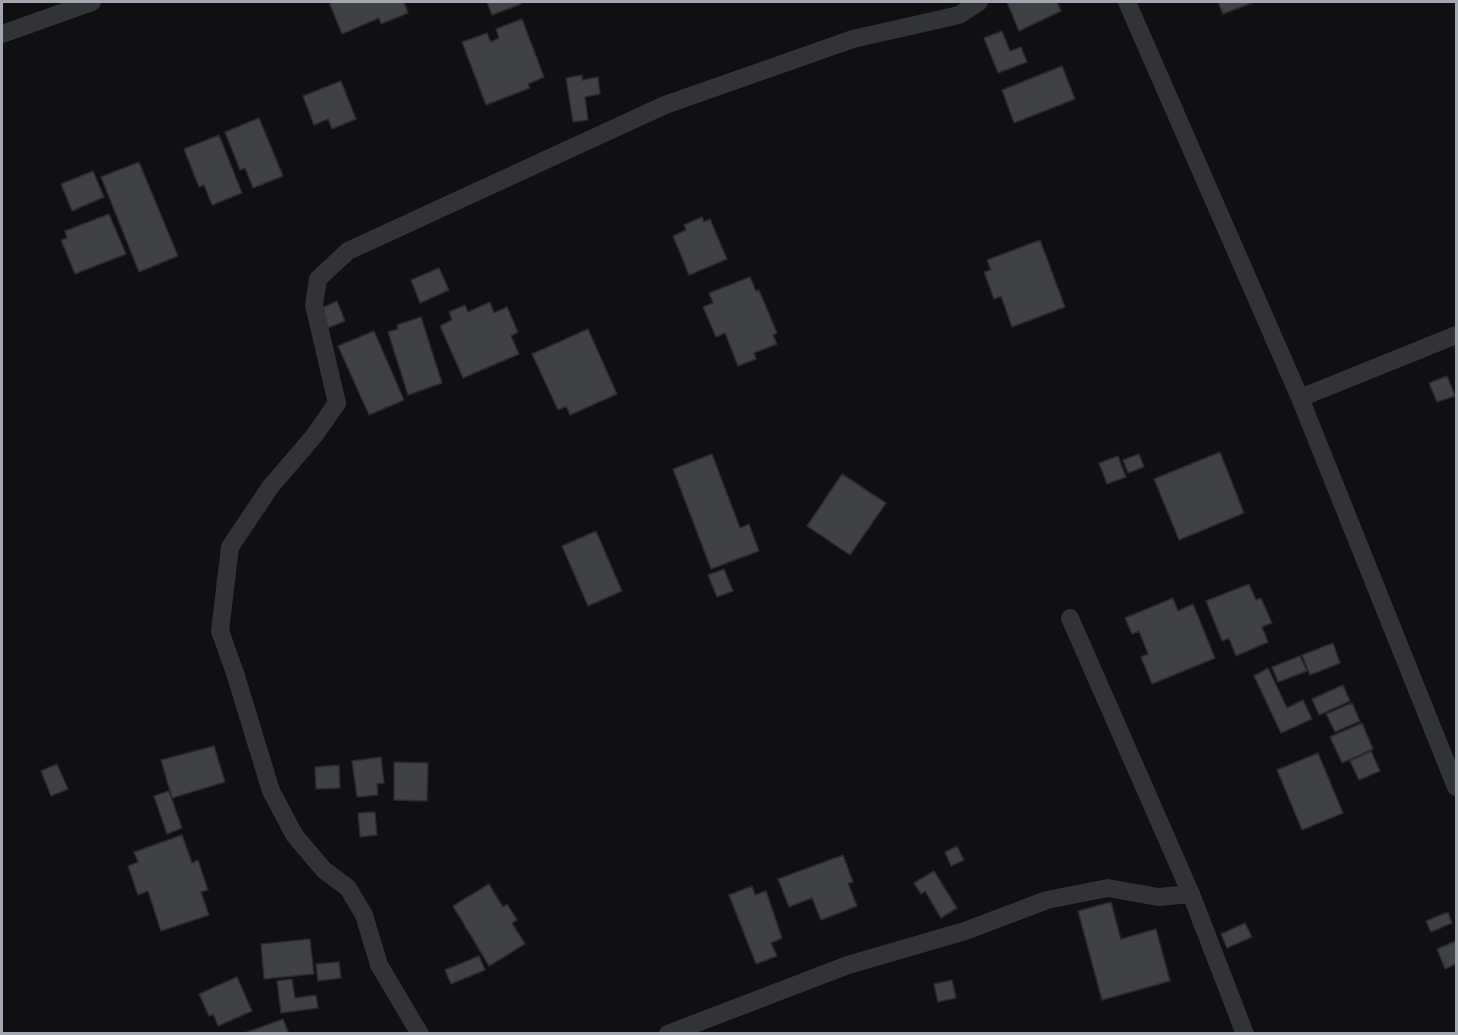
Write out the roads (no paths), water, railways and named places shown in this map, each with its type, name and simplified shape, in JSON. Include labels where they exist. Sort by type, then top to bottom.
[{"type":"street","points":[[2,34],[92,2]]},
{"type":"street","points":[[420,1034],[379,965],[364,915],[348,888],[324,870],[295,836],[271,791],[235,673],[219,632],[230,547],[271,486],[314,436],[336,403],[314,305],[318,279],[348,251],[664,105],[853,39],[959,15],[979,2]]},
{"type":"street","points":[[1127,2],[1300,398],[1456,786]]},
{"type":"street","points":[[1300,398],[1456,335]]},
{"type":"street","points":[[1070,618],[1191,894],[1245,1034]]},
{"type":"street","points":[[668,1034],[848,965],[965,931],[1047,900],[1108,888],[1158,897],[1191,894]]}]
